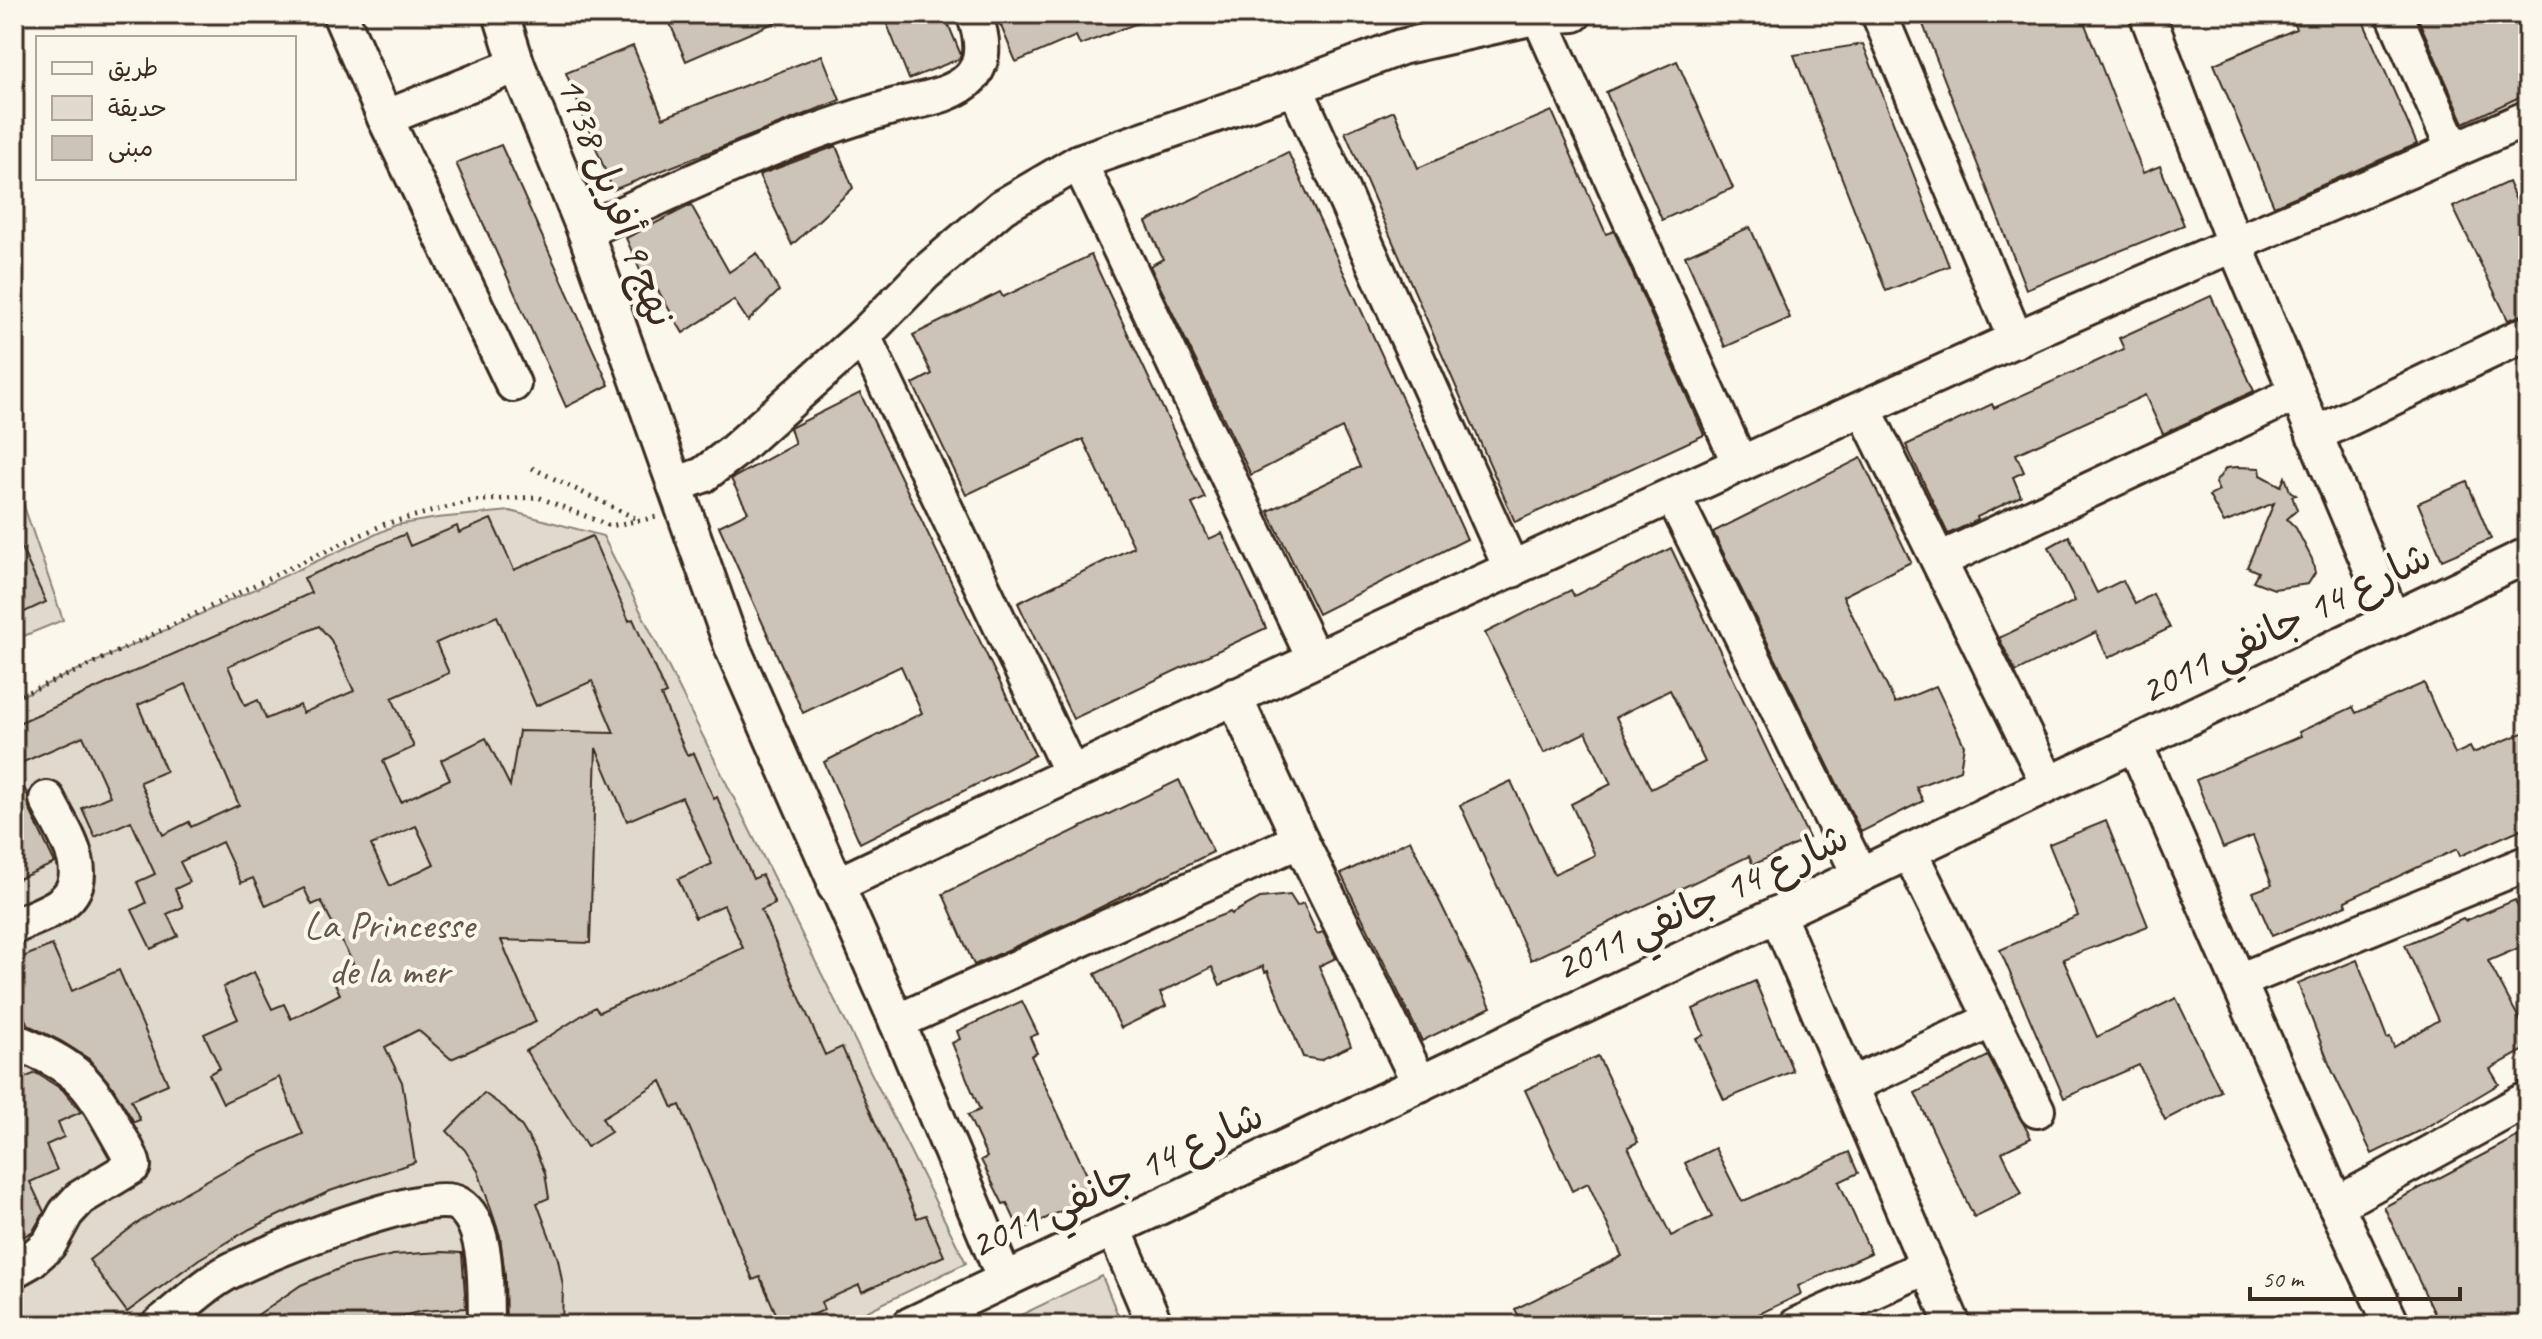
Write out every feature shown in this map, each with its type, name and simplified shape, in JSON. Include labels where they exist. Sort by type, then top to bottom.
[{"type":"street","points":[[340,14],[385,118],[513,384]]},
{"type":"street","name":"نهج 9 أفريل 1938","points":[[501,14],[517,65],[585,231],[733,649],[897,1022],[1005,1280]]},
{"type":"street","points":[[585,231],[738,162],[852,119],[954,90],[980,65],[981,43],[974,14]]},
{"type":"street","points":[[676,488],[703,475],[732,453],[863,336],[925,273],[1002,207],[1079,162],[1401,47],[1539,16],[1574,14]]},
{"type":"street","points":[[1879,14],[2016,340]]},
{"type":"street","points":[[2147,14],[2234,243],[2392,618]]},
{"type":"street","points":[[2394,14],[2454,150]]},
{"type":"street","points":[[1539,16],[1740,464]]},
{"type":"street","points":[[385,118],[517,65]]},
{"type":"street","points":[[1295,87],[1512,570]]},
{"type":"street","points":[[835,886],[1314,658],[1740,464],[2234,243],[2528,118]]},
{"type":"street","points":[[1079,162],[1314,658]]},
{"type":"street","points":[[2314,435],[2528,333]]},
{"type":"street","points":[[863,336],[1071,773]]},
{"type":"street","points":[[1940,560],[2297,393]]},
{"type":"street","points":[[1864,409],[2048,783]]},
{"type":"street","points":[[1673,496],[1860,875]]},
{"type":"street","name":"شارع 14 جانفي 2011","points":[[910,1325],[2528,555]]},
{"type":"street","points":[[1234,696],[1300,840],[1420,1084]]},
{"type":"street","points":[[2135,744],[2336,1205],[2392,1325]]},
{"type":"street","points":[[14,926],[64,901],[78,875],[77,859],[47,799]]},
{"type":"street","points":[[897,1022],[1300,840]]},
{"type":"street","points":[[1909,851],[2037,1110]]},
{"type":"street","points":[[2239,981],[2528,863]]},
{"type":"street","points":[[1777,914],[1953,1325]]},
{"type":"street","points":[[1851,1085],[1992,1020]]},
{"type":"street","points":[[14,1041],[63,1062],[82,1077],[133,1162],[130,1170],[80,1198],[66,1213],[49,1244],[14,1270]]},
{"type":"street","points":[[2336,1205],[2528,1099]]},
{"type":"street","points":[[159,1325],[229,1271],[310,1236],[417,1203],[440,1199],[459,1204],[476,1225],[485,1265],[486,1325]]},
{"type":"street","points":[[1114,1229],[1155,1325]]},
{"type":"street","points":[[1797,1325],[1928,1266]]},
{"type":"path","points":[[532,468],[640,520]]},
{"type":"path","points":[[14,698],[84,668],[385,524],[471,501],[538,497],[610,526],[640,520],[676,488]]},
{"type":"green space","points":[[14,477],[63,620],[14,640]]},
{"type":"green space","name":"La Princesse de la mer","points":[[510,511],[603,536],[966,1263],[839,1325],[14,1325],[14,699],[396,525]]},
{"type":"green space","points":[[1102,1276],[1122,1325],[1000,1325]]},
{"type":"building","points":[[666,14],[794,14],[686,61]]},
{"type":"building","points":[[883,14],[944,14],[961,55],[959,59],[909,79]]},
{"type":"building","points":[[996,14],[1156,16],[1080,45],[1076,36],[1016,62]]},
{"type":"building","points":[[1919,14],[2081,14],[2143,173],[2160,166],[2184,225],[2026,289]]},
{"type":"building","points":[[2290,14],[2360,14],[2417,144],[2274,206],[2214,64],[2296,29]]},
{"type":"building","points":[[2416,14],[2528,14],[2528,93],[2464,123]]},
{"type":"building","points":[[1863,44],[1949,266],[1886,291],[1794,55]]},
{"type":"building","points":[[633,46],[663,118],[822,55],[840,100],[613,190],[566,73]]},
{"type":"building","points":[[1677,61],[1733,188],[1662,220],[1606,92]]},
{"type":"building","points":[[1394,111],[1418,168],[1552,111],[1606,234],[1614,231],[1704,435],[1515,522],[1345,132]]},
{"type":"building","points":[[501,145],[609,385],[566,407],[456,163]]},
{"type":"building","points":[[836,146],[853,188],[792,245],[759,175]]},
{"type":"building","points":[[1288,152],[1467,539],[1318,614],[1268,511],[1360,467],[1342,428],[1251,475],[1150,266],[1163,259],[1146,222]]},
{"type":"building","points":[[2508,182],[2528,228],[2528,313],[2508,320],[2453,207]]},
{"type":"building","points":[[691,205],[729,272],[757,253],[779,291],[748,321],[734,300],[683,333],[656,287],[649,291],[626,238]]},
{"type":"building","points":[[1750,227],[1790,318],[1725,347],[1685,256]]},
{"type":"building","points":[[1091,255],[1205,498],[1192,504],[1209,539],[1222,533],[1266,628],[1073,719],[1018,603],[1134,547],[1083,439],[966,495],[913,384],[932,374],[913,335],[1000,292],[1003,297]]},
{"type":"building","points":[[2211,296],[2254,391],[2163,434],[2145,395],[2016,454],[2024,472],[2013,477],[2021,496],[1948,534],[1906,445],[1992,404],[1994,408],[2124,349],[2119,338]]},
{"type":"building","points":[[860,393],[1035,755],[860,843],[824,762],[922,713],[901,666],[803,713],[719,526],[748,512],[731,479],[795,444],[790,428]]},
{"type":"building","points":[[1861,458],[1911,562],[1843,596],[1895,703],[1936,686],[1964,745],[1960,770],[1916,787],[1923,801],[1861,832],[1713,532]]},
{"type":"building","points":[[2226,468],[2260,468],[2261,475],[2281,486],[2285,477],[2290,491],[2296,495],[2292,496],[2297,510],[2287,519],[2296,528],[2312,559],[2315,573],[2308,584],[2274,589],[2253,581],[2258,572],[2247,567],[2274,503],[2224,523],[2209,496],[2219,491],[2215,483]]},
{"type":"building","points":[[2467,482],[2491,539],[2442,560],[2418,503]]},
{"type":"building","points":[[491,519],[514,570],[592,536],[629,621],[633,619],[666,694],[661,696],[687,755],[694,753],[753,879],[762,875],[775,904],[761,910],[825,1055],[842,1047],[917,1218],[926,1215],[944,1256],[862,1292],[859,1285],[821,1302],[824,1310],[790,1325],[781,1325],[760,1277],[753,1280],[680,1105],[673,1108],[661,1081],[602,1118],[611,1132],[587,1147],[526,1051],[595,1007],[599,1012],[743,948],[724,905],[695,918],[678,879],[712,864],[682,797],[627,821],[596,748],[590,943],[501,940],[536,1022],[451,1059],[418,1030],[385,1047],[402,1082],[415,1162],[330,1191],[250,1229],[199,1259],[127,1312],[89,1260],[136,1224],[186,1192],[238,1163],[303,1134],[279,1077],[223,1103],[209,1074],[220,1068],[204,1034],[238,1019],[223,987],[254,972],[272,1009],[284,1004],[291,1019],[340,994],[331,975],[353,963],[321,901],[312,905],[304,888],[266,906],[253,878],[241,883],[222,842],[180,862],[190,882],[175,889],[183,907],[167,914],[178,936],[151,949],[132,910],[146,903],[137,882],[155,874],[131,821],[95,837],[82,808],[110,796],[83,736],[14,766],[14,725],[311,593],[304,578],[405,534],[410,546],[457,526],[459,533]],"holes":[[[497,616],[536,706],[592,681],[614,733],[519,731],[510,786],[486,738],[441,760],[450,779],[401,802],[383,761],[414,747],[392,698],[449,673],[436,643]],[[319,626],[331,640],[354,691],[303,713],[300,705],[266,719],[258,700],[245,706],[228,666]],[[186,684],[239,805],[191,827],[189,822],[163,835],[140,782],[166,771],[138,705]],[[416,826],[434,864],[390,886],[371,845]]]},
{"type":"building","points":[[14,532],[46,602],[14,617]]},
{"type":"building","points":[[2069,536],[2097,593],[2123,580],[2135,604],[2153,594],[2170,628],[2108,658],[2096,632],[2016,672],[1999,638],[2075,601],[2049,547]]},
{"type":"building","points":[[1671,548],[1809,838],[1753,865],[1749,856],[1531,960],[1460,805],[1511,781],[1554,874],[1595,855],[1571,804],[1611,784],[1586,732],[1544,753],[1485,633],[1571,590],[1574,596]],"holes":[[[1670,690],[1705,762],[1651,789],[1616,717]]]},
{"type":"building","points":[[2424,683],[2455,754],[2470,747],[2473,753],[2528,731],[2528,826],[2460,856],[2457,849],[2345,901],[2347,905],[2272,936],[2253,892],[2272,885],[2253,836],[2223,848],[2196,780],[2301,736],[2299,732],[2353,707],[2356,713]]},
{"type":"building","points":[[14,766],[28,796],[29,808],[55,863],[14,881]]},
{"type":"building","points":[[1179,780],[1213,852],[974,965],[943,894]]},
{"type":"building","points":[[2106,821],[2148,926],[2063,959],[2097,1037],[2176,998],[2221,1091],[2165,1120],[2139,1065],[2064,1098],[2000,950],[2078,916],[2049,844]]},
{"type":"building","points":[[1410,840],[1491,1007],[1422,1041],[1341,874]]},
{"type":"building","points":[[1290,895],[1297,906],[1303,903],[1317,934],[1323,932],[1336,958],[1319,966],[1351,1046],[1320,1060],[1303,1057],[1268,971],[1265,972],[1263,966],[1220,985],[1212,967],[1160,993],[1166,1006],[1121,1028],[1095,974],[1186,929],[1231,914],[1260,898]]},
{"type":"building","points":[[2515,900],[2528,931],[2528,944],[2488,961],[2528,1035],[2528,1048],[2490,1069],[2499,1084],[2423,1129],[2372,1154],[2330,1066],[2298,984],[2357,960],[2387,1038],[2390,1037],[2394,1047],[2439,1020],[2405,945]]},
{"type":"building","points":[[52,945],[72,991],[119,970],[168,1084],[131,1100],[140,1120],[134,1122],[112,1086],[89,1059],[28,1025],[22,1013],[14,1016],[14,975],[24,971],[18,959]]},
{"type":"building","points":[[1755,981],[1793,1071],[1724,1100],[1696,1038],[1704,1035],[1693,1009]]},
{"type":"building","points":[[1022,1001],[1038,1034],[1030,1037],[1037,1053],[1031,1056],[1096,1194],[1020,1231],[981,1160],[987,1157],[968,1115],[980,1110],[952,1043],[960,1039],[957,1031]]},
{"type":"building","points":[[1598,1056],[1638,1142],[1628,1147],[1671,1236],[1712,1217],[1685,1163],[1715,1148],[1742,1202],[1849,1152],[1858,1173],[1839,1182],[1871,1253],[1798,1286],[1801,1294],[1736,1325],[1523,1325],[1515,1309],[1622,1256],[1588,1183],[1572,1191],[1525,1090]]},
{"type":"building","points":[[1988,1056],[2031,1138],[2002,1152],[2022,1194],[1974,1217],[1915,1093]]},
{"type":"building","points":[[36,1073],[63,1090],[81,1112],[58,1122],[64,1137],[46,1145],[57,1170],[30,1182],[44,1212],[33,1231],[14,1242],[14,1082]]},
{"type":"building","points":[[484,1093],[505,1108],[522,1127],[545,1173],[549,1198],[537,1203],[558,1259],[563,1286],[562,1325],[506,1325],[500,1236],[478,1171],[465,1150],[447,1131]]},
{"type":"building","points":[[2528,1131],[2528,1325],[2440,1325],[2384,1207]]},
{"type":"building","points":[[462,1253],[466,1308],[422,1311],[367,1325],[243,1325],[301,1285],[346,1266],[393,1255]]}]
